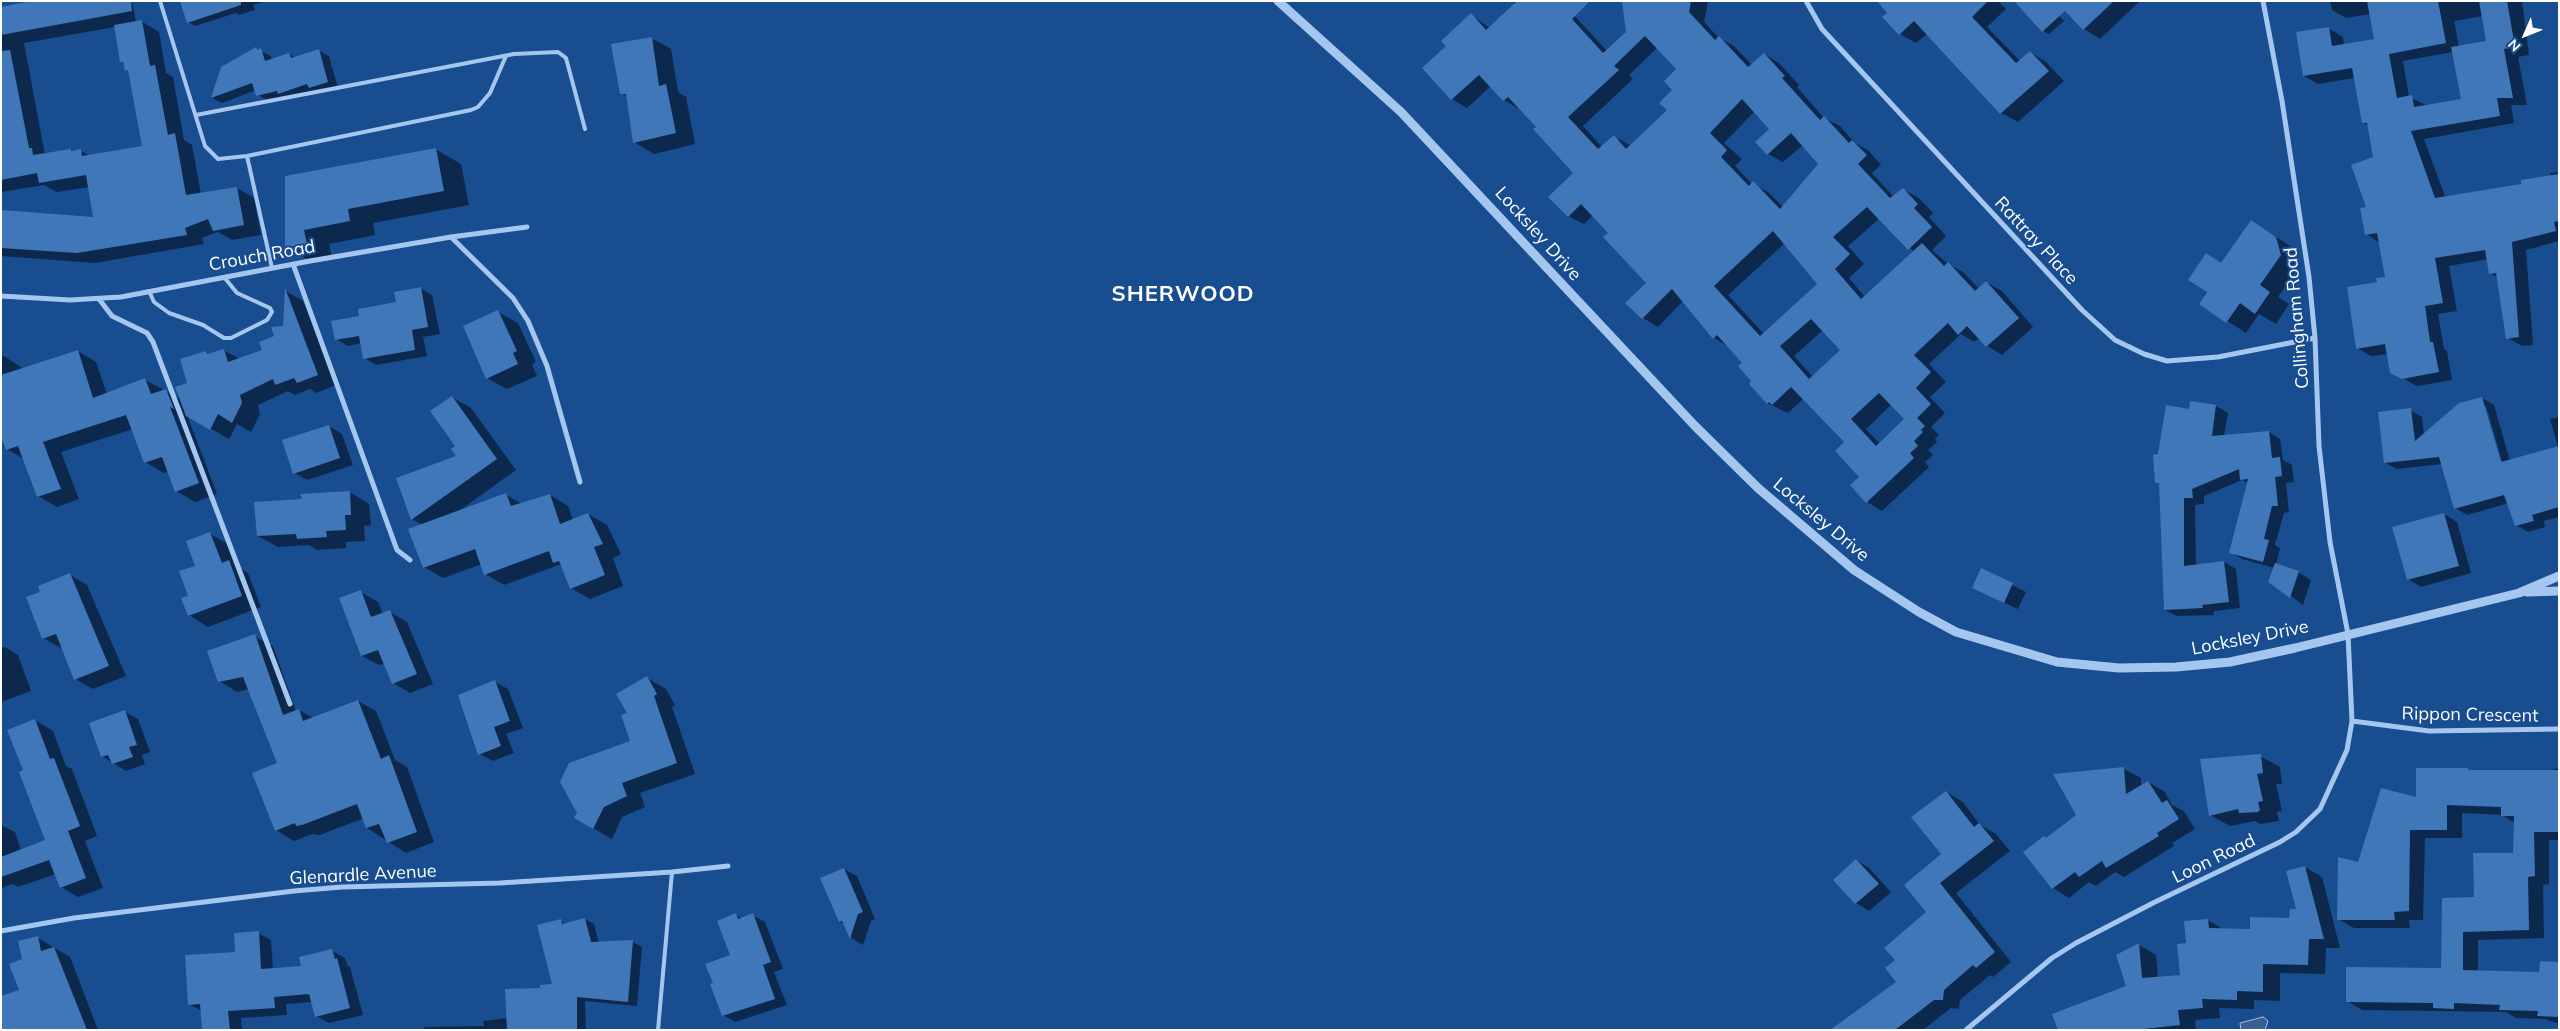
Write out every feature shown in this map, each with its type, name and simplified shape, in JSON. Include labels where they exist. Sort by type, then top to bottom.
[{"type":"street","name":"Locksley Drive","points":[[1278,1],[1401,112],[1688,419],[1758,488],[1854,570],[1919,612],[1956,632],[2001,647],[2057,662],[2119,668],[2176,668],[2230,662],[2519,593],[2559,576]]},
{"type":"street","name":"Rattray Place","points":[[1806,1],[1822,29],[2082,310],[2115,340],[2144,354],[2167,361],[2218,357],[2315,338]]},
{"type":"street","name":"Collingham Road","points":[[2263,1],[2282,101],[2308,268],[2315,338],[2320,446],[2330,542],[2348,634]]},
{"type":"street","name":"Crouch Road","points":[[1,296],[70,300],[121,297],[293,264],[451,237],[527,227]]},
{"type":"street","points":[[451,237],[513,298],[528,321],[547,366],[580,482]]},
{"type":"street","points":[[293,264],[397,550],[410,560]]},
{"type":"street","points":[[99,299],[112,316],[146,333],[153,342],[290,704]]},
{"type":"street","name":"Locksley Drive","points":[[2519,593],[2559,591]]},
{"type":"street","name":"Loon Road","points":[[1966,1030],[2052,958],[2076,943],[2127,916],[2280,842],[2296,832],[2314,816],[2328,796],[2347,750],[2352,721],[2348,634]]},
{"type":"street","name":"Rippon Crescent","points":[[2352,721],[2429,731],[2559,730]]},
{"type":"street","name":"Glenardle Avenue","points":[[1,931],[74,918],[332,888],[500,882],[672,872],[728,866]]},
{"type":"lane","points":[[161,2],[205,146],[210,154],[218,159],[247,156],[471,110],[478,107],[490,93],[506,56]]},
{"type":"lane","points":[[196,115],[506,56],[558,52],[566,58],[585,129]]},
{"type":"lane","points":[[247,156],[272,268]]},
{"type":"lane","points":[[149,291],[154,302],[160,308],[204,325],[224,338],[231,338],[267,320],[272,312],[270,308],[237,294],[224,277]]},
{"type":"lane","points":[[658,1030],[672,872]]},
{"type":"water","points":[[2263,1017],[2268,1021],[2265,1030],[2241,1030],[2240,1023]]},
{"type":"building","points":[[32,1],[131,1],[132,11],[1,35],[1,7]]},
{"type":"building","points":[[180,1],[241,1],[241,5],[187,23]]},
{"type":"building","points":[[1517,1],[1590,1],[1572,19],[1603,53],[1626,32],[1622,1],[1691,1],[1689,12],[1715,40],[1719,36],[1748,67],[1764,53],[1785,76],[1782,78],[1820,120],[1824,116],[1849,143],[1852,140],[1867,155],[1858,164],[1890,198],[1903,188],[1918,204],[1914,208],[1932,227],[1908,250],[1867,207],[1833,237],[1850,254],[1835,269],[1861,299],[1922,243],[1944,266],[1948,262],[1975,291],[1986,281],[2019,318],[1986,347],[1967,326],[1958,335],[1948,323],[1914,355],[1931,372],[1916,388],[1931,404],[1917,418],[1925,426],[1921,430],[1923,432],[1914,441],[1918,446],[1910,453],[1914,458],[1866,503],[1850,485],[1859,477],[1835,451],[1844,442],[1791,387],[1772,405],[1769,402],[1767,404],[1749,384],[1751,381],[1738,366],[1742,363],[1717,335],[1713,339],[1672,289],[1642,319],[1625,303],[1646,283],[1603,237],[1608,233],[1581,204],[1568,217],[1548,197],[1573,173],[1533,129],[1536,127],[1508,97],[1503,101],[1479,75],[1451,100],[1422,68],[1446,46],[1441,41],[1471,13],[1486,30]],"holes":[[[1645,36],[1676,69],[1664,81],[1672,90],[1659,103],[1667,110],[1626,149],[1614,135],[1598,149],[1568,117],[1619,70],[1614,66]],[[1742,99],[1769,129],[1755,142],[1767,155],[1791,133],[1818,164],[1780,209],[1753,181],[1749,186],[1721,157],[1727,150],[1710,133]],[[1773,231],[1817,284],[1760,336],[1714,286]],[[1811,319],[1840,350],[1809,379],[1780,346]],[[1879,393],[1904,419],[1876,446],[1851,419]]]},
{"type":"building","points":[[1877,1],[1988,1],[1972,17],[2016,63],[2030,51],[2049,71],[2000,114],[1914,21],[1899,35],[1882,17],[1887,13]]},
{"type":"building","points":[[2014,1],[2114,1],[2083,30],[2065,11],[2042,32]]},
{"type":"building","points":[[2367,1],[2438,1],[2446,43],[2389,54],[2397,98],[2412,95],[2414,107],[2461,99],[2451,47],[2486,41],[2479,1],[2507,1],[2515,47],[2504,49],[2513,98],[2497,98],[2500,116],[2411,131],[2435,198],[2521,184],[2521,180],[2559,174],[2559,221],[2554,222],[2556,231],[2512,242],[2519,337],[2506,339],[2496,273],[2489,274],[2485,250],[2435,258],[2443,303],[2425,306],[2430,342],[2433,342],[2439,372],[2402,379],[2390,373],[2385,344],[2356,349],[2347,287],[2377,282],[2376,278],[2385,277],[2377,233],[2365,235],[2360,208],[2366,207],[2351,165],[2373,157],[2367,123],[2362,123],[2352,68],[2303,76],[2296,32],[2329,27],[2332,46],[2374,39]]},
{"type":"building","points":[[142,20],[150,66],[155,65],[168,135],[175,133],[186,195],[237,187],[244,225],[213,231],[208,219],[185,228],[187,235],[77,253],[1,248],[1,210],[93,217],[86,175],[39,183],[37,173],[1,180],[1,51],[10,50],[29,148],[32,148],[33,155],[81,149],[82,156],[142,146],[128,70],[125,71],[123,62],[120,62],[114,25]]},
{"type":"building","points":[[652,37],[659,86],[666,84],[676,133],[633,143],[626,94],[620,94],[611,44]]},
{"type":"building","points":[[256,47],[257,50],[261,48],[265,61],[289,53],[291,58],[319,49],[328,82],[309,88],[307,84],[278,94],[277,91],[256,96],[252,83],[211,98],[221,67]]},
{"type":"building","points":[[436,148],[444,191],[348,209],[350,221],[304,230],[307,244],[285,248],[285,176]]},
{"type":"building","points":[[2251,220],[2276,237],[2281,255],[2260,285],[2270,292],[2255,314],[2240,303],[2226,323],[2199,304],[2207,292],[2188,280],[2206,253],[2221,263]]},
{"type":"building","points":[[421,287],[428,327],[412,330],[415,350],[363,359],[359,336],[335,340],[331,321],[359,316],[358,309],[396,302],[394,292]]},
{"type":"building","points":[[285,288],[318,375],[297,383],[294,378],[275,385],[273,379],[240,395],[242,403],[232,423],[218,414],[210,430],[186,416],[175,387],[187,383],[180,359],[206,351],[207,354],[224,349],[228,362],[262,350],[259,342],[274,336],[271,327],[283,326]]},
{"type":"building","points":[[498,310],[517,351],[513,353],[518,364],[486,379],[463,326]]},
{"type":"building","points":[[78,350],[93,398],[145,378],[151,394],[166,389],[174,409],[170,407],[199,483],[175,492],[162,457],[144,463],[126,415],[43,442],[61,489],[37,497],[18,446],[6,450],[1,437],[1,375]]},
{"type":"building","points":[[452,396],[497,459],[411,520],[396,478],[456,456],[451,449],[455,446],[430,411]]},
{"type":"building","points":[[2482,397],[2501,462],[2559,446],[2559,507],[2532,515],[2534,521],[2515,526],[2504,495],[2454,509],[2439,457],[2384,463],[2378,412],[2411,408],[2415,441],[2459,403]]},
{"type":"building","points":[[2190,401],[2216,405],[2212,436],[2269,431],[2272,458],[2280,457],[2282,476],[2275,477],[2278,506],[2272,506],[2264,539],[2269,540],[2263,562],[2229,553],[2248,479],[2240,480],[2239,469],[2192,489],[2193,498],[2184,498],[2184,566],[2224,561],[2229,602],[2202,605],[2203,608],[2164,610],[2159,483],[2155,483],[2153,455],[2158,454],[2166,405],[2189,409]]},
{"type":"building","points":[[329,425],[340,458],[293,474],[282,440]]},
{"type":"building","points":[[350,491],[351,515],[345,515],[346,530],[326,531],[327,537],[297,539],[296,534],[257,536],[254,502],[302,499],[300,494]]},
{"type":"building","points":[[506,493],[511,506],[550,494],[560,524],[588,513],[603,544],[594,547],[605,575],[570,589],[559,561],[553,563],[549,551],[484,575],[475,549],[423,568],[408,529]]},
{"type":"building","points":[[2444,513],[2459,566],[2407,580],[2392,527]]},
{"type":"building","points":[[210,532],[222,563],[229,560],[242,596],[188,616],[181,598],[188,596],[179,571],[195,566],[186,541]]},
{"type":"building","points":[[2275,563],[2299,571],[2290,598],[2268,582]]},
{"type":"building","points":[[1981,568],[2013,583],[2004,603],[1972,588]]},
{"type":"building","points":[[70,573],[109,666],[74,680],[56,634],[42,639],[26,597],[40,592],[38,586]]},
{"type":"building","points":[[361,590],[371,617],[390,610],[417,674],[392,684],[378,650],[361,656],[339,598]]},
{"type":"building","points":[[255,634],[283,715],[299,709],[303,721],[358,700],[381,759],[389,755],[417,832],[387,843],[379,824],[366,828],[357,804],[302,825],[296,826],[295,823],[275,831],[252,773],[277,763],[243,677],[218,682],[207,651]]},
{"type":"building","points":[[647,676],[657,694],[654,696],[677,763],[622,783],[627,796],[604,807],[593,829],[574,818],[577,813],[560,782],[569,763],[630,741],[621,715],[627,713],[616,694]]},
{"type":"building","points":[[495,680],[510,721],[494,727],[501,746],[478,755],[458,695]]},
{"type":"building","points":[[125,710],[137,745],[129,747],[133,757],[112,764],[108,755],[101,757],[89,723]]},
{"type":"building","points":[[35,719],[50,759],[54,758],[80,826],[68,831],[86,878],[60,888],[49,860],[1,877],[1,857],[45,840],[19,772],[23,770],[7,730]]},
{"type":"building","points":[[2261,754],[2263,773],[2257,774],[2263,801],[2258,802],[2260,810],[2258,812],[2239,813],[2238,809],[2209,816],[2200,759]]},
{"type":"building","points":[[2124,767],[2126,794],[2148,781],[2162,803],[2167,800],[2179,819],[2157,833],[2159,836],[2106,868],[2102,861],[2079,877],[2075,872],[2052,889],[2023,852],[2044,836],[2046,838],[2076,815],[2053,774]]},
{"type":"building","points":[[2416,768],[2559,770],[2559,832],[2534,832],[2535,876],[2528,877],[2529,930],[2463,932],[2463,970],[2539,972],[2540,961],[2559,962],[2559,1017],[2537,1016],[2538,1011],[2499,1010],[2500,1005],[2454,1003],[2454,1009],[2433,1008],[2433,1003],[2346,1002],[2346,967],[2441,968],[2442,898],[2474,897],[2473,853],[2513,853],[2514,816],[2501,816],[2501,807],[2447,805],[2447,830],[2410,830],[2409,911],[2394,912],[2395,920],[2337,920],[2338,857],[2358,862],[2381,788],[2416,797]]},
{"type":"building","points":[[1946,791],[1974,827],[1979,823],[1994,841],[1940,883],[1995,952],[1976,968],[1973,965],[1944,990],[1943,1000],[1934,1000],[1895,1030],[1830,1030],[1896,982],[1885,968],[1895,960],[1884,948],[1926,912],[1904,885],[1941,854],[1911,817]]},
{"type":"building","points":[[1856,859],[1879,884],[1855,904],[1833,880]]},
{"type":"building","points":[[2305,866],[2324,939],[2309,939],[2308,965],[2263,964],[2263,992],[2237,991],[2237,1000],[2202,999],[2203,1008],[2178,1010],[2180,1025],[2135,1030],[2058,1030],[2052,1014],[2126,986],[2116,955],[2139,943],[2142,978],[2180,975],[2177,944],[2186,943],[2184,921],[2208,919],[2209,928],[2250,929],[2250,917],[2289,918],[2290,909],[2296,909],[2286,871]]},
{"type":"building","points":[[844,868],[863,912],[858,914],[850,939],[842,921],[839,922],[820,878]]},
{"type":"building","points":[[736,913],[738,919],[753,913],[771,962],[763,965],[775,999],[722,1016],[710,984],[713,983],[705,964],[730,955],[717,921]]},
{"type":"building","points":[[585,918],[591,942],[633,940],[628,1002],[577,997],[577,1030],[507,1030],[505,989],[540,988],[540,985],[552,984],[537,925],[561,919],[562,924]]},
{"type":"building","points":[[259,931],[261,969],[301,966],[299,957],[332,949],[335,959],[337,958],[350,1008],[315,1017],[309,994],[274,997],[275,1008],[228,1011],[230,1030],[202,1030],[200,1004],[188,1005],[185,955],[235,952],[234,933]]},
{"type":"building","points":[[38,936],[41,951],[54,947],[87,1030],[1,1030],[1,996],[19,990],[9,964],[22,959],[18,941]]},
{"type":"district","name":"SHERWOOD","points":[[1183,294]]}]
